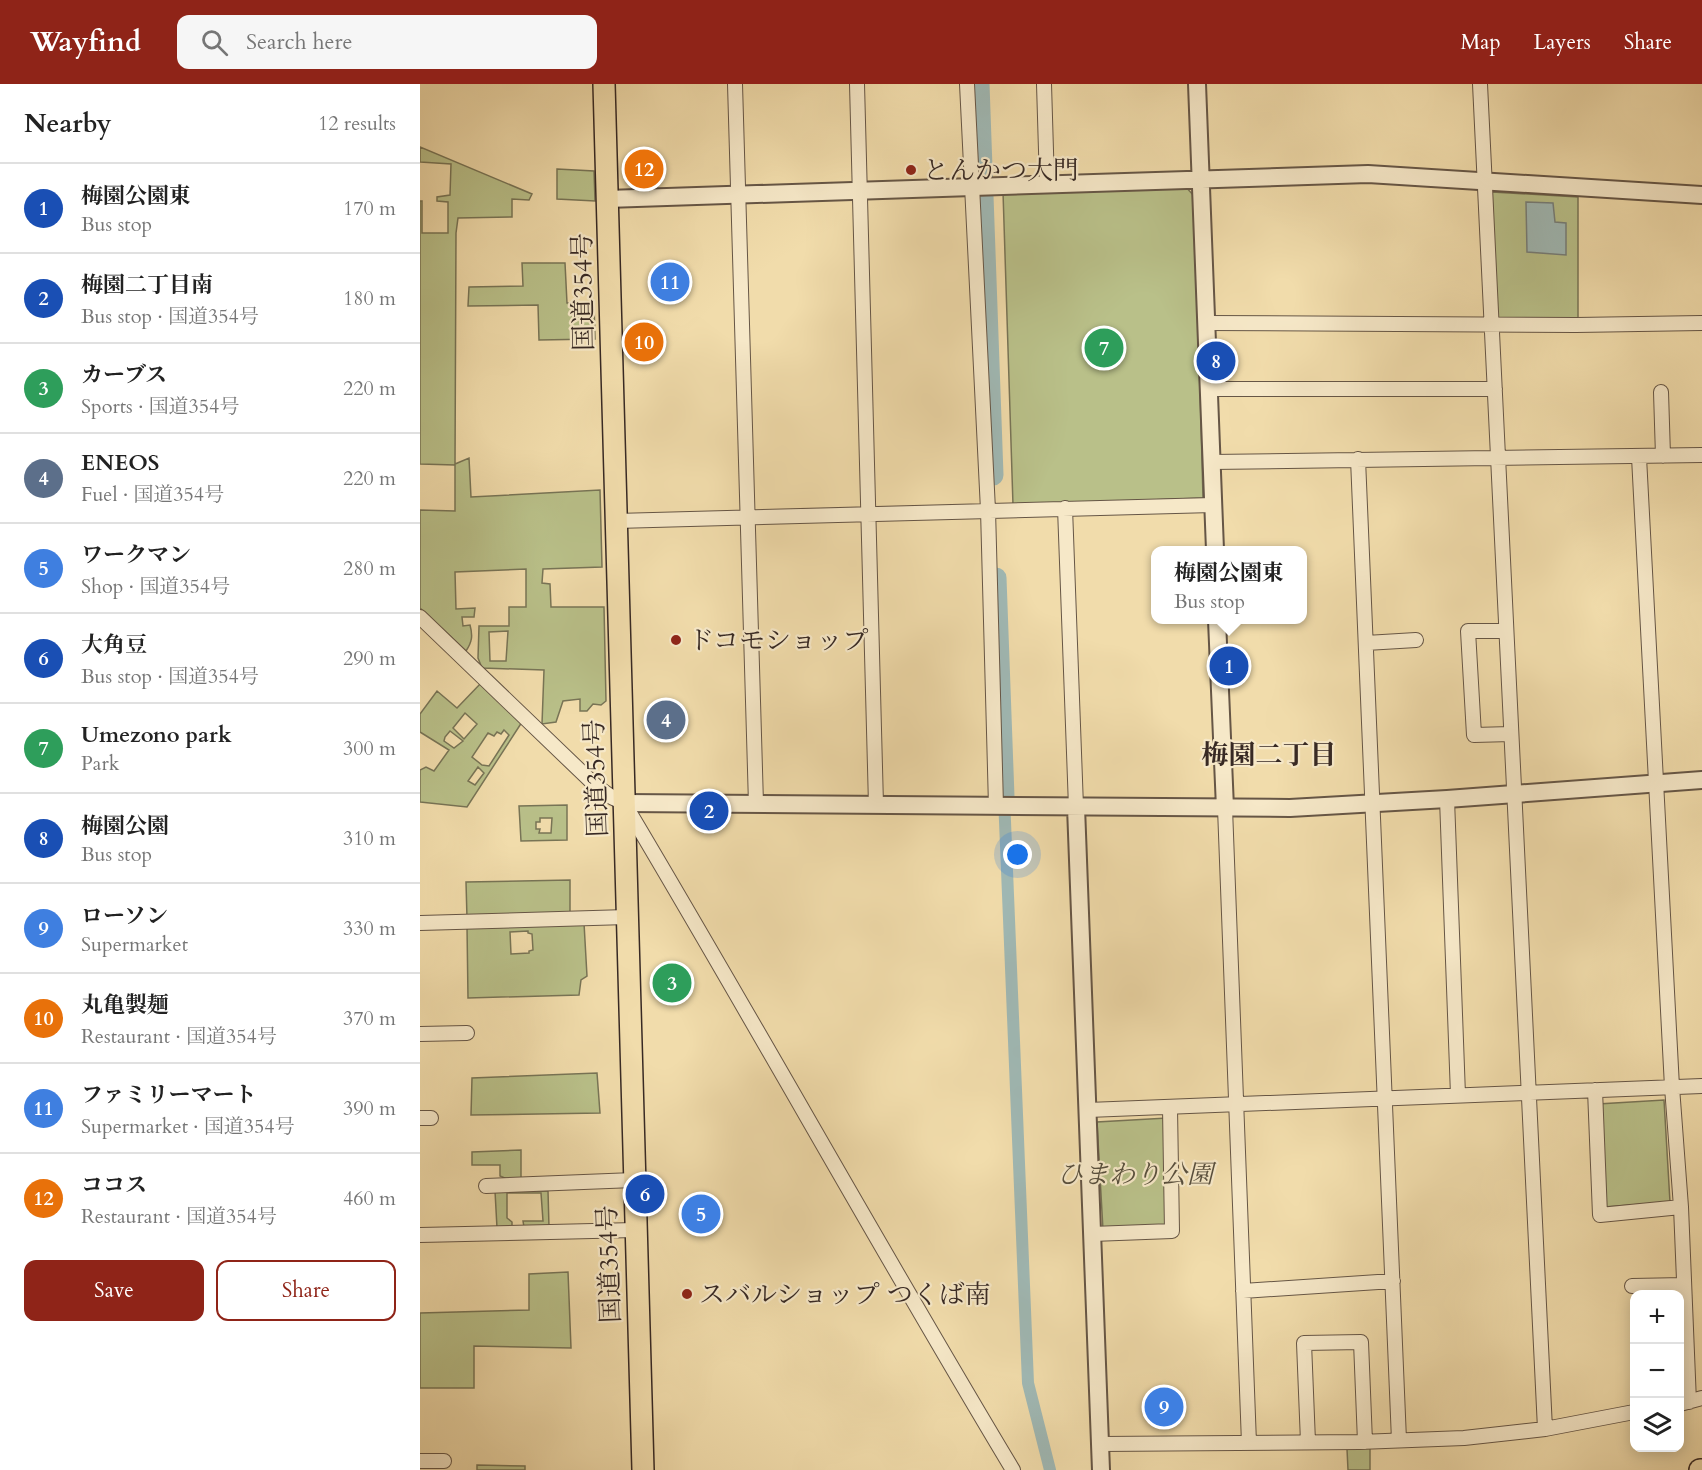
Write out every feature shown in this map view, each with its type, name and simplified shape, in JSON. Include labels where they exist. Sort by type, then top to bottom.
[{"type":"highway","name":"国道354号","points":[[604,84],[643,1470]]},
{"type":"street","points":[[735,84],[756,804]]},
{"type":"street","points":[[857,84],[876,805]]},
{"type":"street","points":[[967,84],[1002,806]]},
{"type":"street","points":[[1044,84],[1047,184]]},
{"type":"street","points":[[1197,84],[1215,546]]},
{"type":"street","points":[[1480,84],[1545,1429]]},
{"type":"street","points":[[607,199],[1368,174],[1702,195]]},
{"type":"street","points":[[1206,323],[1576,325],[1702,323]]},
{"type":"street","points":[[1209,389],[1495,389]]},
{"type":"street","points":[[1661,392],[1663,456]]},
{"type":"street","points":[[1211,462],[1702,455]]},
{"type":"street","points":[[1638,457],[1690,1401]]},
{"type":"street","points":[[1358,459],[1399,1440]]},
{"type":"street","points":[[616,521],[1213,505]]},
{"type":"street","points":[[1065,508],[1101,1470]]},
{"type":"street","points":[[420,617],[596,786],[624,803],[1300,807],[1447,799],[1702,780]]},
{"type":"street","points":[[1217,624],[1249,1443]]},
{"type":"street","points":[[1506,631],[1468,631],[1474,735],[1511,734]]},
{"type":"street","points":[[1366,643],[1416,640]]},
{"type":"street","points":[[1447,799],[1458,1095]]},
{"type":"street","points":[[624,803],[722,967],[946,1358],[1013,1470]]},
{"type":"street","points":[[420,923],[627,917]]},
{"type":"street","points":[[420,1034],[467,1033]]},
{"type":"street","points":[[1088,1110],[1702,1086]]},
{"type":"street","points":[[1595,1090],[1600,1215],[1681,1207]]},
{"type":"street","points":[[1092,1234],[1172,1231],[1170,1108]]},
{"type":"street","points":[[486,1186],[634,1180]]},
{"type":"street","points":[[420,1235],[635,1230]]},
{"type":"street","points":[[1243,1291],[1393,1281]]},
{"type":"street","points":[[1632,1286],[1684,1285]]},
{"type":"street","points":[[1308,1442],[1304,1343],[1361,1342],[1365,1442]]},
{"type":"street","points":[[1100,1444],[1365,1442],[1464,1438],[1545,1429],[1630,1413]]},
{"type":"street","points":[[420,1461],[444,1461]]},
{"type":"green space","points":[[420,147],[532,194],[529,200],[512,199],[512,217],[458,218],[456,233],[455,464],[469,458],[471,497],[600,490],[602,567],[543,569],[542,583],[550,584],[551,607],[604,607],[606,701],[601,705],[593,704],[587,711],[580,711],[580,699],[563,701],[556,722],[542,724],[544,670],[482,668],[478,658],[479,626],[509,626],[509,607],[526,607],[526,569],[455,572],[456,609],[475,608],[474,617],[462,617],[463,626],[470,625],[471,632],[471,642],[466,651],[420,608],[420,510],[455,511],[455,465],[420,464],[420,201],[422,201],[422,233],[448,233],[448,202],[437,201],[437,197],[450,195],[451,164],[420,162]],"holes":[[[508,631],[506,661],[490,661],[489,632]]]},
{"type":"green space","points":[[557,169],[594,171],[595,201],[557,199]]},
{"type":"green space","points":[[1184,185],[1195,197],[1203,498],[1013,505],[1003,192]]},
{"type":"green space","points":[[1492,192],[1578,197],[1578,321],[1496,318]]},
{"type":"green space","points":[[522,263],[565,263],[567,303],[594,302],[595,339],[539,340],[538,305],[468,306],[469,287],[523,286]]},
{"type":"green space","points":[[481,683],[522,722],[467,807],[420,802],[420,770],[426,767],[434,771],[449,750],[420,732],[420,714],[437,691],[457,708]],"holes":[[[465,713],[477,724],[464,739],[453,728]],[[504,730],[509,735],[489,766],[482,765],[472,757],[488,733],[494,736],[497,732],[501,734]],[[450,731],[463,741],[454,748],[444,741]],[[478,767],[484,773],[475,785],[468,781]]]},
{"type":"green space","points":[[567,805],[567,840],[521,841],[519,806]],"holes":[[[540,818],[552,818],[551,833],[539,833],[540,829],[536,829],[536,822],[540,822]]]},
{"type":"green space","points":[[570,880],[570,914],[467,918],[466,882]]},
{"type":"green space","points":[[584,923],[587,976],[581,980],[579,995],[468,998],[467,926]],"holes":[[[528,931],[532,934],[533,950],[529,953],[511,954],[510,932]]]},
{"type":"green space","points":[[597,1073],[600,1113],[471,1115],[472,1078]]},
{"type":"green space","points":[[1664,1100],[1670,1202],[1604,1207],[1598,1104]]},
{"type":"green space","name":"ひまわり公園","points":[[1167,1118],[1172,1227],[1103,1230],[1097,1122]]},
{"type":"green space","points":[[521,1150],[521,1179],[507,1179],[500,1176],[500,1165],[472,1165],[472,1152]]},
{"type":"green space","points":[[495,1191],[548,1191],[549,1227],[524,1227],[523,1221],[543,1221],[541,1193],[507,1193],[507,1218],[512,1222],[512,1228],[497,1228]]},
{"type":"green space","points":[[568,1272],[571,1348],[474,1346],[474,1388],[420,1388],[420,1313],[529,1310],[529,1274]]},
{"type":"green space","points":[[1370,1448],[1370,1470],[1348,1470],[1347,1449]]},
{"type":"green space","points":[[477,1465],[525,1466],[525,1470],[477,1470]]},
{"type":"water","points":[[1526,202],[1553,203],[1555,222],[1566,223],[1566,255],[1527,252]]},
{"type":"waterway","points":[[979,84],[993,475]]},
{"type":"waterway","points":[[996,578],[1004,797]]},
{"type":"waterway","points":[[1004,797],[1028,1383],[1050,1470]]},
{"type":"place","name":"ココス","points":[[644,169]]},
{"type":"place","name":"とんかつ大門","points":[[911,170]]},
{"type":"place","name":"ファミリーマート","points":[[670,282]]},
{"type":"place","name":"丸亀製麺","points":[[644,342]]},
{"type":"place","name":"Umezono park","points":[[1104,348]]},
{"type":"place","name":"梅園公園","points":[[1216,361]]},
{"type":"place","name":"ドコモショップ","points":[[676,640]]},
{"type":"place","name":"梅園公園東","points":[[1229,666]]},
{"type":"place","name":"ENEOS","points":[[666,720]]},
{"type":"place","name":"梅園二丁目南","points":[[709,811]]},
{"type":"place","name":"カーブス","points":[[672,983]]},
{"type":"place","name":"大角豆","points":[[645,1194]]},
{"type":"place","name":"ワークマン","points":[[701,1214]]},
{"type":"place","name":"スバルショップ つくば南","points":[[687,1294]]},
{"type":"place","name":"ローソン","points":[[1164,1407]]},
{"type":"district","name":"梅園二丁目","points":[[1269,755]]}]
